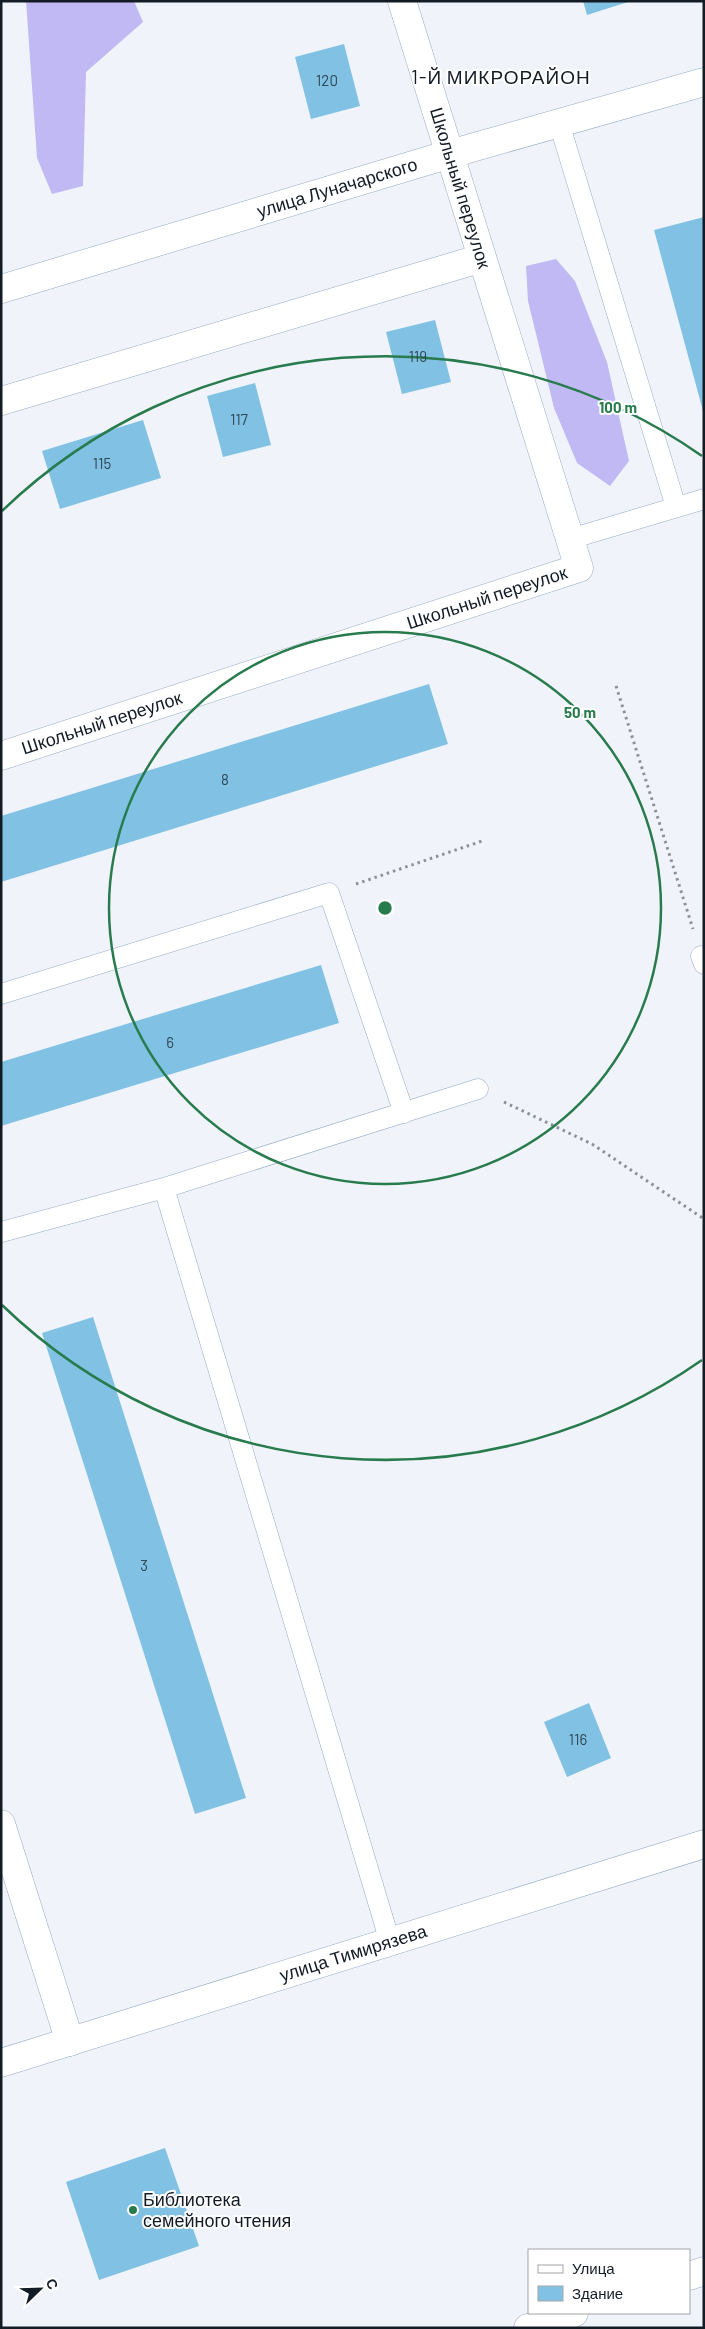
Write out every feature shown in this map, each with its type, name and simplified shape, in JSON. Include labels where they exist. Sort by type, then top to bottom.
[{"type":"street","name":"Школьный переулок","points":[[1,756],[579,568],[402,1]]},
{"type":"street","name":"улица Луначарского","points":[[1,289],[450,154],[704,82]]},
{"type":"street","points":[[1,401],[482,258]]},
{"type":"street","points":[[1,1824],[70,2042]]},
{"type":"street","name":"улица Тимирязева","points":[[1,2063],[704,1844]]},
{"type":"street","points":[[690,2276],[704,2271]]},
{"type":"street","points":[[528,2328],[571,2314]]},
{"type":"lane","points":[[559,123],[676,507]]},
{"type":"lane","points":[[570,539],[704,499]]},
{"type":"lane","points":[[1,994],[330,893],[404,1113]]},
{"type":"lane","points":[[1,1232],[164,1188],[478,1090]]},
{"type":"lane","points":[[164,1188],[390,1942]]},
{"type":"path","points":[[616,686],[703,960]]},
{"type":"path","points":[[330,893],[482,841]]},
{"type":"path","points":[[478,1090],[592,1144],[704,1220]]},
{"type":"shaded area","points":[[26,1],[134,1],[143,22],[86,72],[83,186],[52,194],[37,158]]},
{"type":"shaded area","points":[[556,259],[575,281],[607,362],[629,461],[610,486],[577,463],[554,408],[528,301],[526,266]]},
{"type":"building","points":[[583,1],[628,1],[628,2],[587,15]]},
{"type":"building","points":[[344,44],[360,106],[311,119],[295,57]]},
{"type":"building","points":[[704,217],[704,411],[703,411],[654,230]]},
{"type":"building","points":[[435,320],[451,382],[402,394],[386,332]]},
{"type":"building","points":[[255,383],[271,445],[223,457],[207,396]]},
{"type":"building","points":[[143,420],[161,478],[60,509],[42,451]]},
{"type":"building","points":[[429,684],[448,744],[1,882],[1,816]]},
{"type":"building","points":[[321,965],[339,1023],[1,1126],[1,1062]]},
{"type":"building","points":[[93,1317],[246,1798],[195,1814],[42,1333]]},
{"type":"building","points":[[589,1703],[611,1758],[567,1777],[544,1722]]},
{"type":"building","points":[[165,2148],[199,2246],[99,2280],[66,2182]]},
{"type":"place","name":"Библиотека семейного чтения","points":[[133,2210]]},
{"type":"district","name":"1-Й МИКРОРАЙОН","points":[[501,77]]}]
